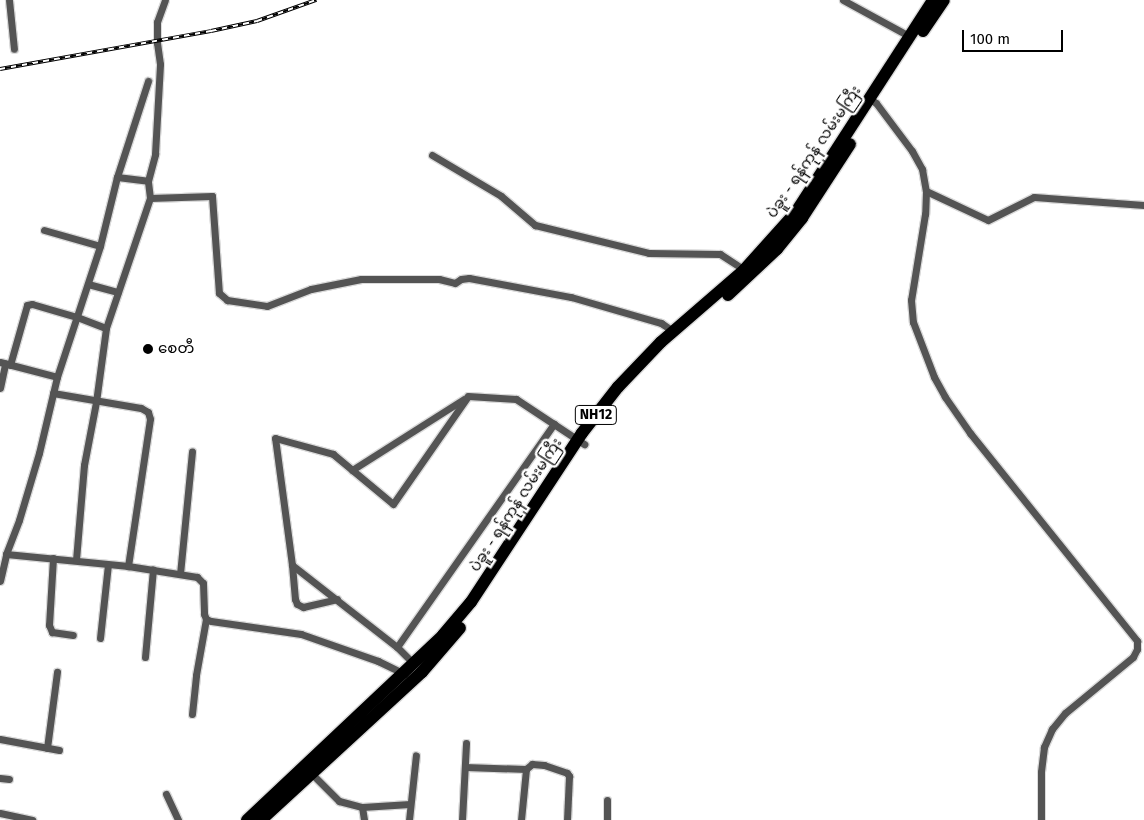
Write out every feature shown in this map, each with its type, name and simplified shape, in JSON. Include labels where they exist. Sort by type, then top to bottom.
[{"type":"highway","name":"ပဲခူး - ရန်ကုန် လမ်းမကြီး","points":[[409,677],[415,664],[444,635],[471,602],[618,386],[673,331],[777,249],[802,218],[911,37],[935,2]]},
{"type":"highway","name":"ပဲခူး - ရန်ကုန် လမ်းမကြီး","points":[[873,101],[935,2]]},
{"type":"highway","name":"ပဲခူး - ရန်ကုန် လမ်းမကြီး","points":[[247,820],[308,770],[450,641],[477,606],[581,442],[624,391],[666,347],[747,272]]},
{"type":"highway","name":"ပဲခူး - ရန်ကုန် လမ်းမကြီး","points":[[260,820],[308,770]]},
{"type":"street","points":[[9,0],[14,49]]},
{"type":"street","points":[[76,560],[84,465],[96,402],[106,328],[150,198],[148,181],[155,154],[160,64],[157,22],[166,0]]},
{"type":"street","points":[[843,0],[911,37]]},
{"type":"street","points":[[0,581],[6,554],[22,510],[57,377],[100,246],[117,177],[148,81]]},
{"type":"street","points":[[873,101],[912,151],[922,169],[926,192],[925,214],[911,300],[912,322],[934,377],[945,397],[970,433],[1136,641],[1137,649],[1133,657],[1065,713],[1052,729],[1044,747],[1041,772],[1041,820]]},
{"type":"street","points":[[432,154],[501,196],[535,225],[649,253],[720,254],[747,272]]},
{"type":"street","points":[[117,177],[148,181]]},
{"type":"street","points":[[926,192],[988,220],[1034,197],[1144,205]]},
{"type":"street","points":[[150,198],[212,196],[219,293],[228,300],[267,306],[311,290],[361,279],[439,279],[455,283],[469,278],[571,297],[661,323],[673,331]]},
{"type":"street","points":[[44,230],[100,246]]},
{"type":"street","points":[[88,284],[118,292]]},
{"type":"street","points":[[0,388],[5,364],[28,305],[32,304],[77,317],[106,328]]},
{"type":"street","points":[[5,364],[57,377]]},
{"type":"street","points":[[53,393],[96,402],[141,408],[148,412],[150,419],[128,566]]},
{"type":"street","points":[[352,470],[468,396],[516,399],[581,442]]},
{"type":"street","points":[[337,599],[303,607],[295,599],[275,438],[333,454],[393,504],[468,396]]},
{"type":"street","points":[[397,647],[554,424]]},
{"type":"street","points":[[180,574],[192,452]]},
{"type":"street","points":[[6,554],[153,569],[197,577],[204,583],[204,614],[206,619],[196,675],[192,714]]},
{"type":"street","points":[[53,558],[49,625],[52,632],[73,635]]},
{"type":"street","points":[[100,638],[108,564]]},
{"type":"street","points":[[292,565],[397,647],[415,664]]},
{"type":"street","points":[[146,658],[153,569]]},
{"type":"street","points":[[206,619],[302,634],[378,661],[409,677]]},
{"type":"street","points":[[48,748],[57,672]]},
{"type":"street","points":[[0,739],[59,750]]},
{"type":"street","points":[[462,820],[466,743]]},
{"type":"street","points":[[409,820],[416,755]]},
{"type":"street","points":[[465,768],[526,769],[532,764],[544,765],[567,773],[570,781],[568,820]]},
{"type":"street","points":[[521,820],[526,769]]},
{"type":"street","points":[[308,770],[339,801],[362,807],[410,804]]},
{"type":"street","points":[[0,778],[9,779]]},
{"type":"street","points":[[166,794],[178,820]]},
{"type":"street","points":[[607,800],[607,820]]},
{"type":"street","points":[[362,807],[364,820]]},
{"type":"street","points":[[0,813],[32,820]]},
{"type":"railway","points":[[0,69],[257,21],[316,0]]},
{"type":"place","name":"စေတီ","points":[[148,349]]}]
